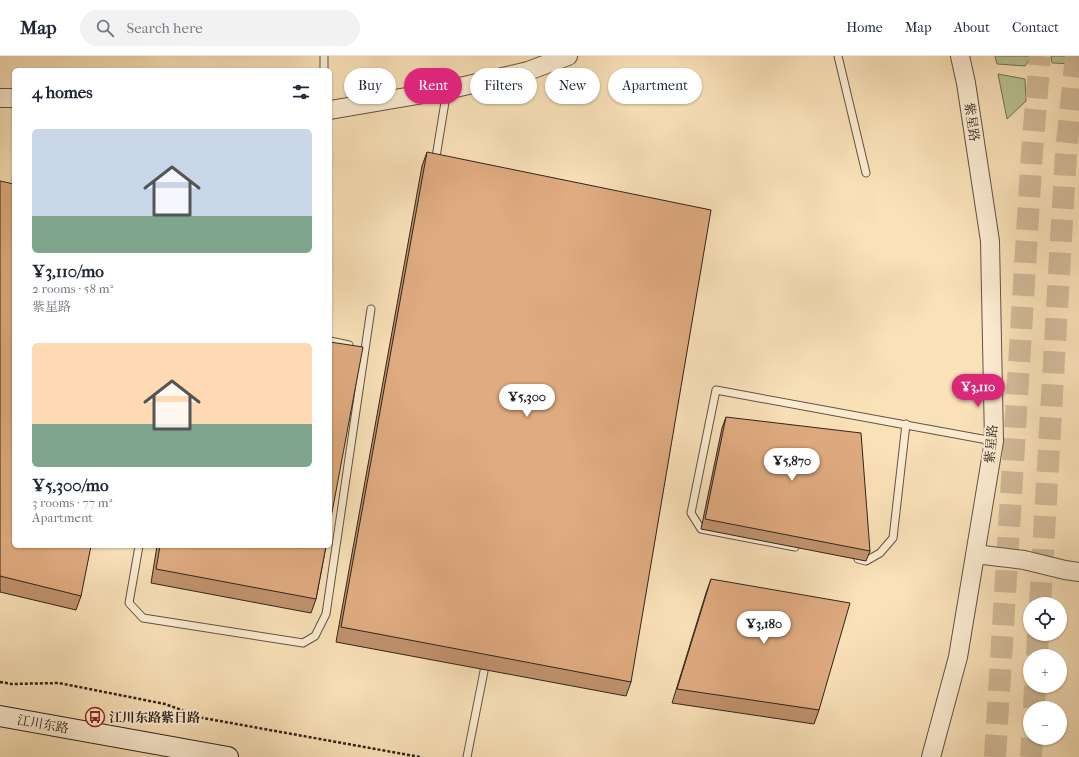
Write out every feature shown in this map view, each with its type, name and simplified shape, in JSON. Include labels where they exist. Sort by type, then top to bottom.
[{"type":"main road","name":"江川东路","points":[[0,716],[228,757]]},
{"type":"street","points":[[462,86],[528,71],[568,56]]},
{"type":"street","name":"紫星路","points":[[931,757],[958,657],[994,440],[990,241],[966,83],[960,56]]},
{"type":"street","points":[[332,110],[404,97]]},
{"type":"street","points":[[0,98],[12,98]]},
{"type":"street","points":[[975,554],[1024,560],[1079,572]]},
{"type":"lane","points":[[324,56],[324,68]]},
{"type":"lane","points":[[838,56],[866,173]]},
{"type":"lane","points":[[434,170],[445,104]]},
{"type":"lane","points":[[139,548],[129,604],[143,618],[303,643],[315,636],[326,614],[371,309]]},
{"type":"lane","points":[[332,341],[365,348]]},
{"type":"lane","points":[[799,548],[701,529],[691,513],[716,390],[994,440]]},
{"type":"lane","points":[[851,558],[866,561],[880,553],[893,538],[906,424]]},
{"type":"lane","points":[[467,757],[486,659]]},
{"type":"path","points":[[0,682],[12,684],[58,683],[164,704],[203,718],[420,757]]},
{"type":"green space","points":[[995,56],[1032,56],[1025,66],[997,64]]},
{"type":"green space","points":[[1051,56],[1079,56],[1079,62],[1078,64],[1052,63]]},
{"type":"green space","points":[[998,74],[1025,79],[1026,101],[1007,119]]},
{"type":"building","points":[[427,152],[711,210],[631,682],[341,627]]},
{"type":"building","points":[[0,181],[12,184],[12,548],[91,548],[81,596],[0,576]]},
{"type":"building","points":[[332,342],[363,347],[332,512]]},
{"type":"building","points":[[726,417],[861,433],[870,551],[705,519]]},
{"type":"building","points":[[160,548],[326,548],[316,599],[156,569]]},
{"type":"building","points":[[711,579],[850,603],[819,710],[677,689]]},
{"type":"tunnel","points":[[995,757],[1032,152],[1040,56]]},
{"type":"tunnel","points":[[1040,597],[1066,152],[1076,56]]},
{"type":"tunnel","points":[[1037,649],[1038,641]]},
{"type":"tunnel","points":[[1034,701],[1035,693]]},
{"type":"tunnel","points":[[1031,757],[1032,745]]},
{"type":"place","name":"江川东路紫日路","points":[[95,717]]}]
